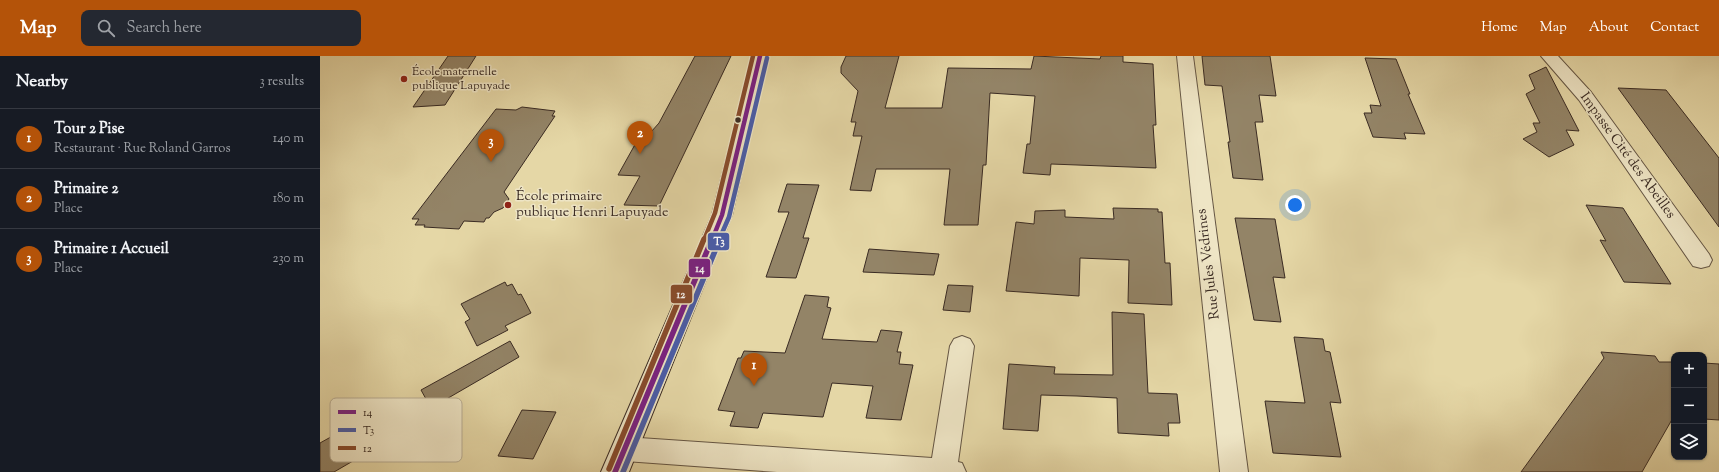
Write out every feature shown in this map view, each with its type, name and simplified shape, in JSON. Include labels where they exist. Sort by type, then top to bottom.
[{"type":"street","points":[[760,56],[722,215],[620,460],[948,472],[962,346]]},
{"type":"street","name":"Rue Jules Védrines","points":[[1185,56],[1234,472]]},
{"type":"street","name":"Impasse Cité des Abeilles","points":[[1549,56],[1586,96],[1701,260]]},
{"type":"building","points":[[448,56],[476,56],[445,105],[413,107]]},
{"type":"building","points":[[695,56],[731,56],[659,206],[624,205],[640,176],[618,175],[642,132],[651,132],[659,123]]},
{"type":"building","points":[[846,56],[899,56],[885,108],[942,108],[948,68],[1031,69],[1034,56],[1100,59],[1101,56],[1123,56],[1123,62],[1153,64],[1156,125],[1153,125],[1156,168],[1051,164],[1050,175],[1023,173],[1027,144],[1030,144],[1035,96],[990,93],[986,165],[983,165],[978,225],[944,225],[950,169],[876,169],[871,191],[850,190],[862,136],[853,136],[856,122],[851,122],[858,91],[841,73],[841,67]]},
{"type":"building","points":[[1202,56],[1270,56],[1276,96],[1259,95],[1263,122],[1255,122],[1263,180],[1233,178],[1228,142],[1230,142],[1222,86],[1205,85]]},
{"type":"building","points":[[1365,58],[1396,59],[1410,94],[1408,94],[1425,134],[1404,133],[1406,139],[1373,137],[1364,113],[1372,113],[1370,105],[1381,106]]},
{"type":"building","points":[[1546,67],[1579,131],[1566,130],[1574,145],[1549,157],[1523,139],[1537,132],[1533,123],[1540,123],[1526,94],[1535,89],[1529,75]]},
{"type":"building","points":[[1618,88],[1666,90],[1719,158],[1719,227]]},
{"type":"building","points":[[522,107],[555,111],[552,116],[555,116],[504,192],[509,199],[503,208],[494,212],[489,218],[486,218],[484,222],[464,221],[459,229],[415,225],[419,219],[412,219],[496,109],[516,110]]},
{"type":"building","points":[[787,184],[819,185],[803,238],[809,238],[796,278],[766,277],[789,212],[778,212]]},
{"type":"building","points":[[1586,205],[1623,208],[1671,284],[1624,282],[1600,240],[1606,241]]},
{"type":"building","points":[[1113,208],[1158,209],[1158,212],[1162,212],[1165,263],[1170,263],[1172,305],[1128,303],[1129,260],[1080,258],[1079,296],[1006,291],[1016,222],[1034,224],[1035,211],[1065,210],[1065,217],[1114,219]]},
{"type":"building","points":[[1235,218],[1275,219],[1285,278],[1273,277],[1281,322],[1254,320]]},
{"type":"building","points":[[869,249],[939,254],[934,275],[863,272]]},
{"type":"building","points":[[505,282],[507,286],[512,284],[518,295],[521,294],[531,313],[505,326],[508,330],[477,346],[465,322],[470,319],[461,304]]},
{"type":"building","points":[[948,285],[973,286],[970,312],[943,310]]},
{"type":"building","points":[[805,295],[829,297],[827,307],[831,308],[822,339],[877,342],[881,330],[902,332],[897,352],[901,352],[899,364],[913,365],[901,420],[866,418],[873,386],[832,383],[823,417],[763,413],[758,428],[730,426],[735,412],[718,410],[738,358],[741,358],[744,351],[785,353]]},
{"type":"building","points":[[1112,312],[1144,314],[1148,393],[1177,394],[1180,423],[1168,423],[1169,436],[1118,433],[1117,398],[1077,396],[1041,395],[1038,431],[1003,429],[1009,364],[1055,367],[1054,374],[1113,375]]},
{"type":"building","points":[[1294,337],[1323,339],[1325,351],[1330,352],[1341,403],[1330,402],[1341,457],[1273,453],[1265,401],[1305,403]]},
{"type":"building","points":[[510,341],[519,357],[448,398],[425,398],[421,390]]},
{"type":"building","points":[[1601,352],[1655,356],[1659,362],[1671,362],[1671,421],[1642,472],[1521,472],[1604,358]]},
{"type":"building","points":[[1707,363],[1719,364],[1719,420],[1707,419]]},
{"type":"building","points":[[522,410],[556,412],[533,459],[498,456]]},
{"type":"building","points":[[330,437],[330,462],[351,462],[334,472],[320,472],[320,443]]},
{"type":"transit line","name":"12","points":[[609,469],[715,213],[753,56]]},
{"type":"transit line","name":"14","points":[[615,472],[722,215],[760,56]]},
{"type":"transit line","name":"T3","points":[[623,472],[729,217],[767,58]]},
{"type":"place","name":"École maternelle publique Lapuyade","points":[[404,79]]},
{"type":"place","name":"Primaire 2","points":[[640,154]]},
{"type":"place","name":"Primaire 1 Accueil","points":[[491,162]]},
{"type":"place","name":"École primaire publique Henri Lapuyade","points":[[508,205]]},
{"type":"place","name":"Tour 2 Pise","points":[[754,386]]}]
